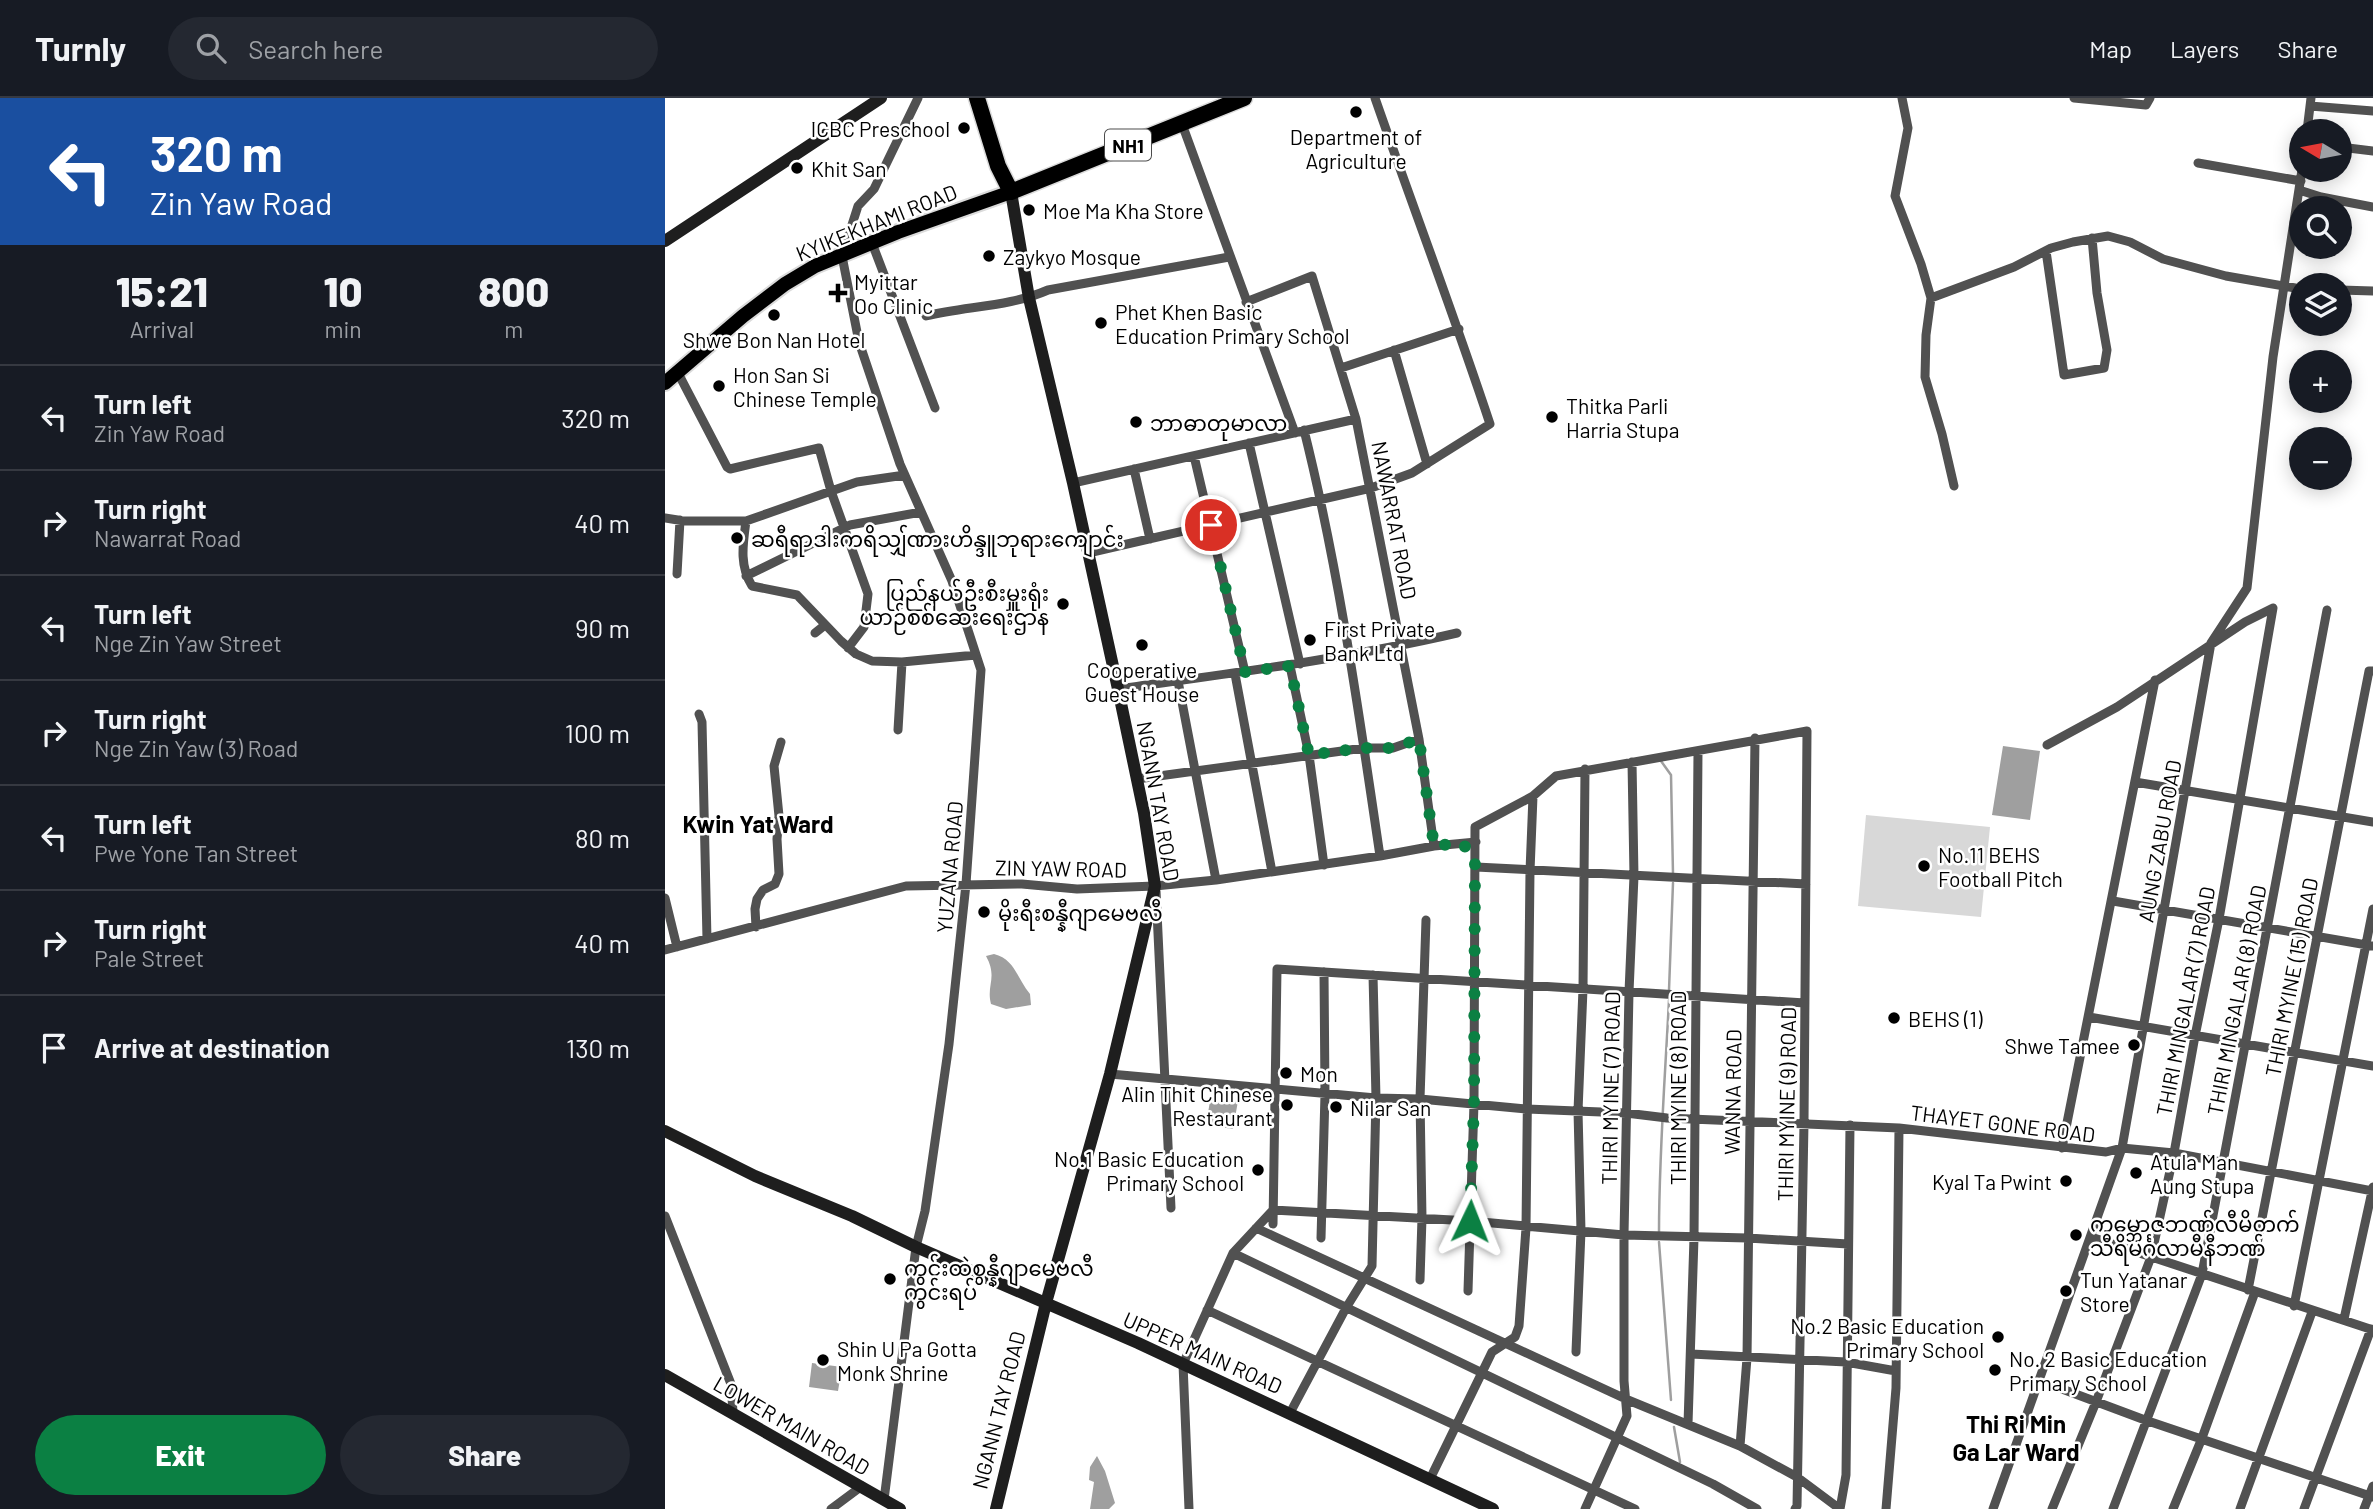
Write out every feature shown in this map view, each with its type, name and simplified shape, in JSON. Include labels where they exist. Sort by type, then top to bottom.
[{"type":"highway","name":"NGANN TAY ROAD","points":[[977,98],[998,166],[1011,192]]},
{"type":"highway","name":"NH1","points":[[1011,192],[1244,98]]},
{"type":"main road","points":[[668,237],[881,98]]},
{"type":"main road","name":"KYIKEKHAMI ROAD","points":[[665,383],[785,284],[815,266],[1011,192]]},
{"type":"main road","name":"NGANN TAY ROAD","points":[[996,1509],[1046,1303],[1110,1074],[1156,886],[1137,779],[1089,553],[1029,298],[1011,192]]},
{"type":"main road","name":"UPPER MAIN ROAD","points":[[665,1132],[755,1176],[852,1216],[916,1247],[1183,1364],[1493,1509]]},
{"type":"main road","name":"LOWER MAIN ROAD","points":[[665,1375],[900,1509]]},
{"type":"street","points":[[842,256],[858,206],[874,188],[918,98]]},
{"type":"street","points":[[1089,553],[1371,488],[1412,473],[1490,424],[1459,329],[1375,98]]},
{"type":"street","points":[[1903,98],[1907,128],[1895,196],[1931,298],[1926,335],[1925,377],[1954,486]]},
{"type":"street","points":[[2074,98],[2146,105],[2150,98]]},
{"type":"street","points":[[2310,102],[2373,111]]},
{"type":"street","points":[[1182,124],[1246,302],[1300,431],[1321,500],[1380,856]]},
{"type":"street","points":[[2352,148],[2373,151]]},
{"type":"street","points":[[2198,163],[2300,185],[2373,207]]},
{"type":"street","name":"AUNG ZABU ROAD","points":[[1993,1509],[2122,1148],[2211,643],[2247,588],[2273,357],[2300,182]]},
{"type":"street","points":[[1931,298],[2014,267],[2046,251],[2073,242],[2108,236],[2130,242],[2163,258],[2226,276],[2289,288]]},
{"type":"street","points":[[2046,251],[2064,375],[2104,368],[2106,350],[2092,238]]},
{"type":"street","points":[[873,243],[935,408]]},
{"type":"street","name":"YUZANA ROAD","points":[[842,256],[859,342],[905,475],[952,581],[981,670],[966,884],[933,1157],[925,1211],[916,1247],[884,1500]]},
{"type":"street","points":[[926,316],[1029,298],[1048,290],[1229,257]]},
{"type":"street","name":"NAWARRAT ROAD","points":[[1246,302],[1312,276],[1356,419],[1371,488],[1419,739],[1434,846]]},
{"type":"street","points":[[2352,290],[2373,291]]},
{"type":"street","points":[[1341,368],[1459,329]]},
{"type":"street","points":[[1394,350],[1427,464]]},
{"type":"street","points":[[677,371],[730,469],[818,448],[868,594],[864,627],[848,648]]},
{"type":"street","points":[[1073,483],[1356,419]]},
{"type":"street","points":[[1249,443],[1266,514],[1295,665],[1324,865]]},
{"type":"street","points":[[1194,456],[1245,672]]},
{"type":"street","points":[[1135,469],[1150,539]]},
{"type":"street","points":[[665,517],[680,520],[746,521],[857,482],[905,475]]},
{"type":"street","points":[[746,576],[844,528],[921,512]]},
{"type":"street","points":[[677,574],[680,520]]},
{"type":"street","points":[[746,521],[742,554],[746,576],[756,588],[797,595],[848,648],[872,661],[902,662],[976,655]]},
{"type":"street","name":"THIRI MINGALAR (7) ROAD","points":[[2052,1509],[2151,1257],[2219,919],[2273,608],[2211,643]]},
{"type":"street","name":"THIRI MINGALAR (8) ROAD","points":[[2113,1509],[2202,1275],[2327,610]]},
{"type":"street","points":[[815,633],[825,625]]},
{"type":"street","points":[[1118,689],[1295,665],[1457,633]]},
{"type":"street","points":[[2047,746],[2117,706],[2211,643]]},
{"type":"street","points":[[898,730],[902,662]]},
{"type":"street","name":"THIRI MYINE (15) ROAD","points":[[2173,1509],[2202,1438],[2252,1291],[2293,1051],[2369,671],[2373,671]]},
{"type":"street","points":[[1235,674],[1272,872]]},
{"type":"street","points":[[2062,1147],[2155,680]]},
{"type":"street","points":[[1178,681],[1216,880]]},
{"type":"street","points":[[699,714],[702,722],[707,939]]},
{"type":"street","name":"THIRI MYINE (9) ROAD","points":[[1755,738],[1807,731],[1804,1123],[1795,1509]]},
{"type":"street","points":[[1468,1291],[1474,1103],[1475,827],[1533,796],[1556,776],[1698,752],[1755,738]]},
{"type":"street","name":"WANNA ROAD","points":[[1740,1446],[1747,1358],[1755,738]]},
{"type":"street","points":[[1137,779],[1364,748],[1394,748],[1419,739]]},
{"type":"street","points":[[756,927],[757,899],[763,890],[775,884],[779,874],[779,816],[774,766],[781,742]]},
{"type":"street","name":"THIRI MYINE (8) ROAD","points":[[1688,1424],[1694,1238],[1698,752]]},
{"type":"street","name":"THIRI MYINE (7) ROAD","points":[[1585,1509],[1627,1416],[1628,1400],[1624,1381],[1624,1235],[1634,876],[1632,762]]},
{"type":"street","points":[[1576,1352],[1581,1231],[1579,1111],[1585,769]]},
{"type":"street","points":[[2135,782],[2373,822]]},
{"type":"street","points":[[1430,1479],[1492,1352],[1514,1337],[1520,1326],[1526,1228],[1533,796]]},
{"type":"street","name":"ZIN YAW ROAD","points":[[665,950],[906,886],[1021,884],[1077,889],[1156,886],[1216,880],[1434,846],[1476,842]]},
{"type":"street","points":[[1462,843],[1476,863],[1530,872],[1805,884]]},
{"type":"street","points":[[1156,886],[1171,1208]]},
{"type":"street","points":[[665,898],[677,947]]},
{"type":"street","points":[[2113,901],[2370,946]]},
{"type":"street","points":[[2294,1306],[2342,1061],[2370,946],[2373,909]]},
{"type":"street","points":[[1420,1280],[1420,1100],[1426,920]]},
{"type":"street","points":[[1273,1224],[1277,970],[1805,1003]]},
{"type":"street","points":[[1321,1238],[1325,1094],[1324,972]]},
{"type":"street","points":[[1290,1413],[1346,1308],[1372,1266],[1375,1098],[1373,975]]},
{"type":"street","points":[[2089,1017],[2373,1066]]},
{"type":"street","name":"THAYET GONE ROAD","points":[[1110,1074],[1527,1109],[1899,1128],[2106,1152],[2122,1148],[2174,1153],[2373,1189]]},
{"type":"street","points":[[1256,1228],[1628,1400],[1740,1446],[1797,1477],[1837,1509],[1842,1507],[1846,1475],[1850,1125]]},
{"type":"street","points":[[1886,1509],[1896,1371],[1899,1128]]},
{"type":"street","points":[[2344,1319],[2373,1189]]},
{"type":"street","points":[[1189,1509],[1183,1364],[1233,1253],[1273,1210],[1470,1221],[1624,1235],[1849,1244]]},
{"type":"street","points":[[665,1216],[731,1384],[733,1412]]},
{"type":"street","points":[[2091,1237],[2372,1330],[2304,1509]]},
{"type":"street","points":[[1233,1253],[1713,1484],[1757,1509]]},
{"type":"street","points":[[1207,1310],[1635,1509]]},
{"type":"street","points":[[2240,1509],[2312,1312]]},
{"type":"street","points":[[1691,1354],[1846,1362],[1896,1371]]},
{"type":"street","points":[[2038,1381],[2145,1420],[2372,1493],[2364,1509]]},
{"type":"street","points":[[831,1509],[862,1486]]},
{"type":"shaded area","points":[[2003,746],[2040,751],[2030,820],[1992,815]]},
{"type":"shaded area","name":"No.11 BEHS Football Pitch","points":[[1866,815],[1990,827],[1981,917],[1858,906]]},
{"type":"shaded area","points":[[994,954],[1011,965],[1030,994],[1031,1005],[1006,1009],[991,1004],[992,976],[986,956]]},
{"type":"shaded area","points":[[1223,1099],[1238,1101],[1233,1129],[1206,1125],[1210,1101],[1221,1103]]},
{"type":"shaded area","points":[[812,1363],[842,1367],[838,1391],[809,1387]]},
{"type":"shaded area","points":[[1097,1456],[1105,1471],[1115,1503],[1109,1509],[1090,1509],[1094,1482],[1089,1480],[1090,1467]]},
{"type":"waterway","points":[[1661,761],[1671,775],[1673,874]]},
{"type":"waterway","points":[[1669,990],[1673,883]]},
{"type":"waterway","points":[[1659,1232],[1669,1000]]},
{"type":"waterway","points":[[1659,1242],[1671,1400]]},
{"type":"waterway","points":[[1674,1427],[1680,1462]]},
{"type":"place","name":"Department of Agriculture","points":[[1356,112]]},
{"type":"place","name":"ICBC Preschool","points":[[964,128]]},
{"type":"place","name":"Khit San","points":[[797,168]]},
{"type":"place","name":"Moe Ma Kha Store","points":[[1029,210]]},
{"type":"place","name":"Zaykyo Mosque","points":[[989,256]]},
{"type":"place","name":"Myittar Oo Clinic","points":[[838,293]]},
{"type":"place","name":"Shwe Bon Nan Hotel","points":[[774,315]]},
{"type":"place","name":"Phet Khen Basic Education Primary School","points":[[1101,323]]},
{"type":"place","name":"Hon San Si Chinese Temple","points":[[719,386]]},
{"type":"place","name":"Thitka Parli Harria Stupa","points":[[1552,417]]},
{"type":"place","name":"ဘာဓာတုမာလာ","points":[[1136,422]]},
{"type":"place","name":"ဆရီရာဒါးကရိသျှ်ဏားဟိန္ဒူဘုရားကျောင်း","points":[[737,538]]},
{"type":"place","name":"ပြည်နယ်ဦးစီးမှူးရုံး ယာဉ်စစ်ဆေးရေးဌာန","points":[[1063,604]]},
{"type":"place","name":"First Private Bank Ltd","points":[[1310,640]]},
{"type":"place","name":"Cooperative Guest House","points":[[1142,645]]},
{"type":"place","name":"No.11 BEHS Football Pitch","points":[[1924,866]]},
{"type":"place","name":"မိုးရီးစန္နီဂျာမေဗလီ","points":[[984,912]]},
{"type":"place","name":"BEHS (1)","points":[[1894,1018]]},
{"type":"place","name":"Shwe Tamee","points":[[2134,1045]]},
{"type":"place","name":"Mon","points":[[1286,1073]]},
{"type":"place","name":"Alin Thit Chinese Restaurant","points":[[1287,1105]]},
{"type":"place","name":"Nilar San","points":[[1336,1107]]},
{"type":"place","name":"No.1 Basic Education Primary School","points":[[1258,1170]]},
{"type":"place","name":"Atula Man Aung Stupa","points":[[2136,1173]]},
{"type":"place","name":"Kyal Ta Pwint","points":[[2066,1181]]},
{"type":"place","name":"ကမ္ဘောဇဘဏ်လီမိတက် သီရိမင်္ဂလာမီနီဘဏ်","points":[[2076,1235]]},
{"type":"place","name":"ကွင်းထဲစွန္နီဂျာမေဗလီ ကွင်းရပ်","points":[[890,1279]]},
{"type":"place","name":"Tun Yatanar Store","points":[[2066,1291]]},
{"type":"place","name":"No.2 Basic Education Primary School","points":[[1998,1337]]},
{"type":"place","name":"Shin U Pa Gotta Monk Shrine","points":[[823,1360]]},
{"type":"place","name":"No. 2 Basic Education Primary School","points":[[1995,1370]]},
{"type":"district","name":"Kwin Yat Ward","points":[[758,823]]},
{"type":"district","name":"Thi Ri Min Ga Lar Ward","points":[[2016,1437]]},
{"type":"route","points":[[1211,525],[1245,672],[1290,666],[1309,755],[1364,748],[1394,748],[1419,739],[1434,846],[1462,843],[1475,858],[1474,1103],[1470,1221]]}]
